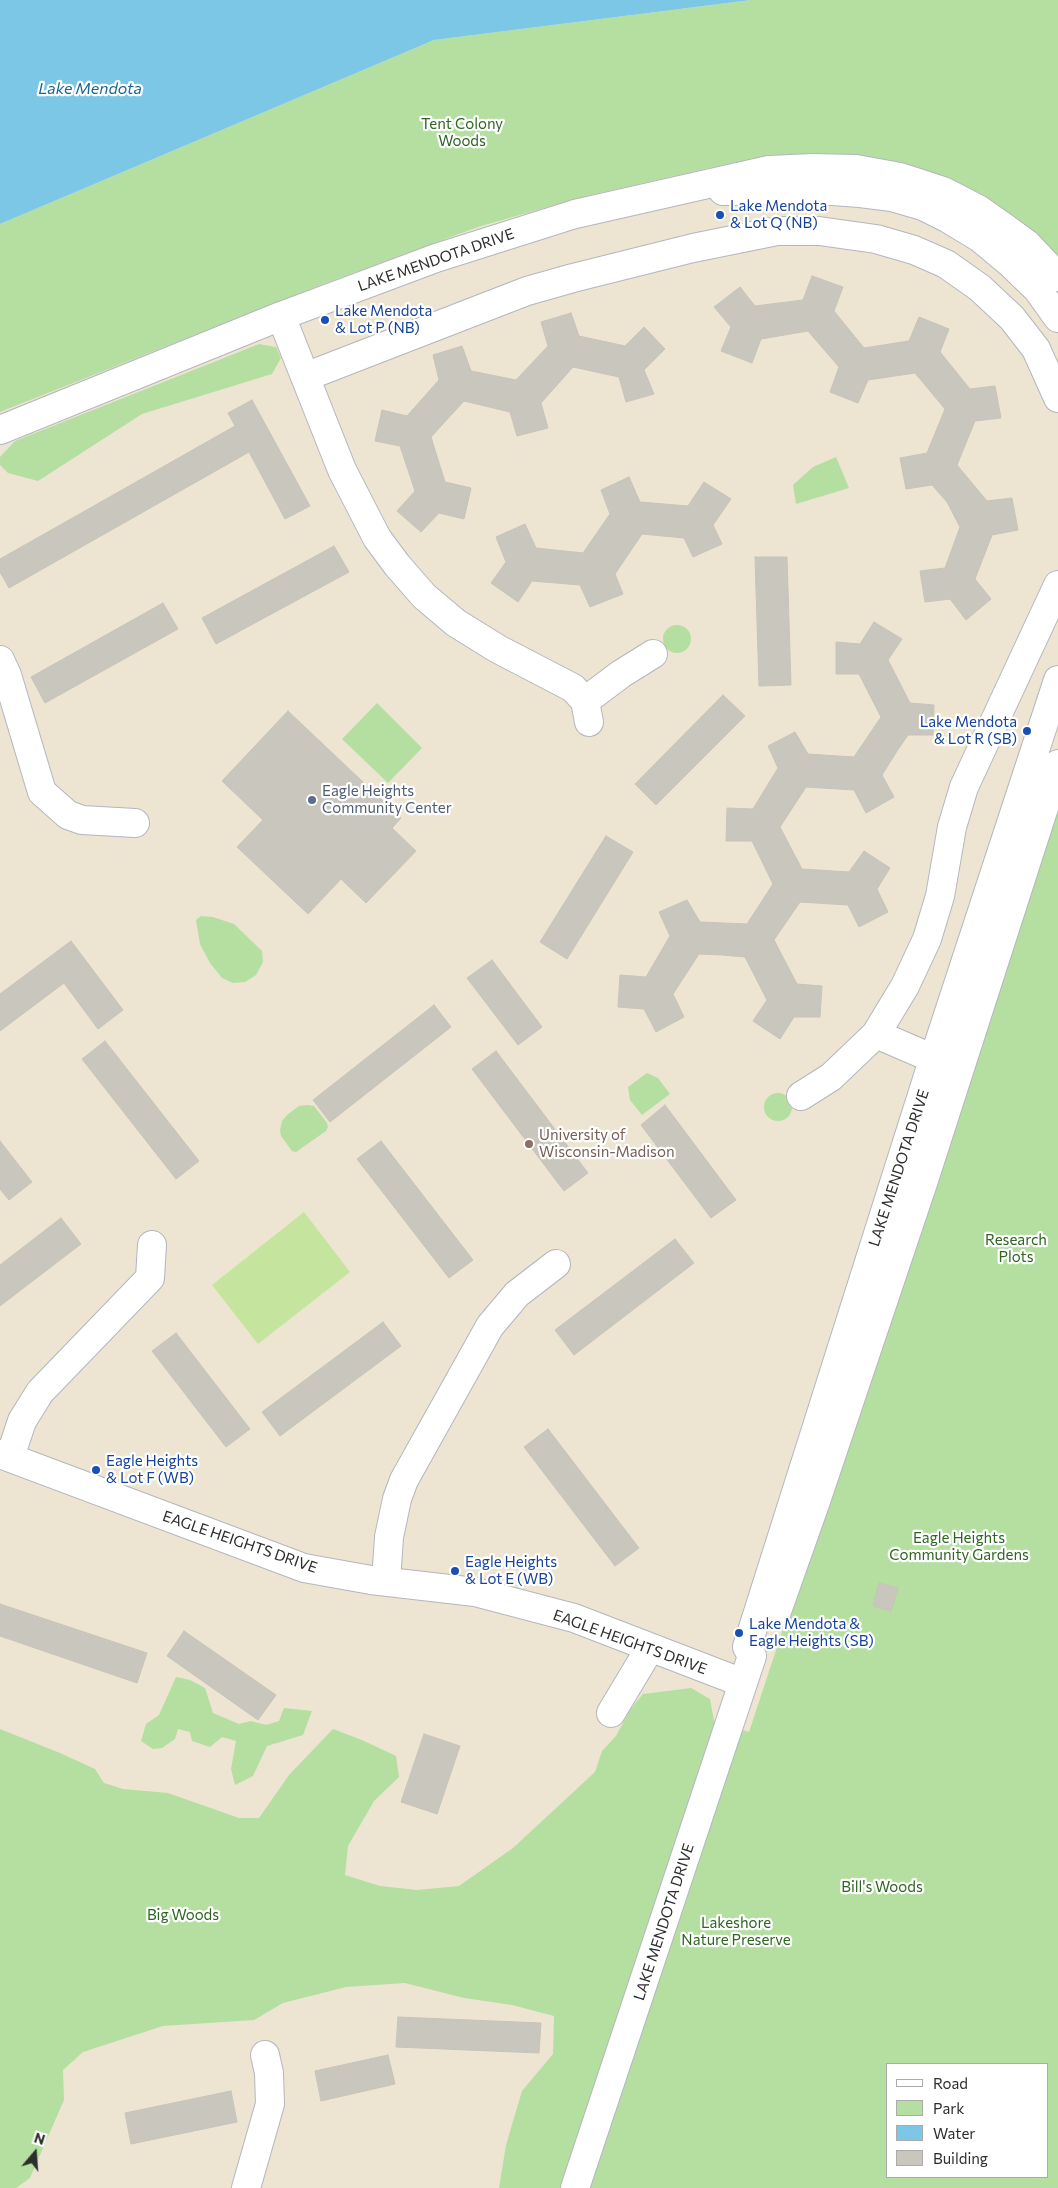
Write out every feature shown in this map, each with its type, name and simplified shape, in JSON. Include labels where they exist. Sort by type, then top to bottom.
[{"type":"street","name":"LAKE MENDOTA DRIVE","points":[[0,430],[281,316],[436,258],[575,214],[684,191],[769,170],[856,169],[900,177],[943,192],[978,209],[1027,244],[1058,277]]},
{"type":"street","name":"LAKE MENDOTA DRIVE","points":[[684,191],[776,192],[820,190],[892,197],[923,206],[980,238],[1038,290],[1058,318]]},
{"type":"street","points":[[305,377],[527,291],[693,248],[777,231],[819,231],[876,239],[914,250],[946,264],[980,288],[1012,318],[1036,349],[1058,398]]},
{"type":"street","points":[[281,316],[342,470],[360,507],[377,538],[424,596],[456,623],[498,649],[573,688],[587,711],[621,674],[653,654]]},
{"type":"street","points":[[801,1096],[831,1077],[876,1034],[905,986],[926,939],[940,896],[952,828],[964,787],[1058,585]]},
{"type":"street","points":[[0,660],[42,792],[68,815],[82,820],[135,823]]},
{"type":"street","points":[[1012,683],[1056,692]]},
{"type":"street","name":"LAKE MENDOTA DRIVE","points":[[575,2188],[752,1656],[747,1647],[934,1060],[1056,692]]},
{"type":"street","name":"LAKE MENDOTA DRIVE","points":[[752,1656],[763,1652],[816,1501],[1001,946],[1058,764]]},
{"type":"street","points":[[876,1034],[934,1060]]},
{"type":"street","points":[[5,1456],[22,1421],[40,1392],[150,1278],[152,1245]]},
{"type":"street","points":[[386,1581],[389,1537],[397,1499],[404,1480],[490,1326],[517,1294],[556,1264]]},
{"type":"street","name":"EAGLE HEIGHTS DRIVE","points":[[5,1456],[304,1568],[475,1592],[574,1618],[743,1683]]},
{"type":"street","points":[[611,1713],[650,1648]]},
{"type":"street","points":[[246,2188],[270,2104],[269,2073],[265,2055]]},
{"type":"shaded area","name":"University of Wisconsin-Madison","points":[[751,0],[1058,0],[1058,2188],[0,2188],[0,224]]},
{"type":"green space","name":"Tent Colony Woods","points":[[751,0],[1058,0],[1058,265],[1025,228],[995,204],[938,175],[916,167],[876,160],[780,157],[736,162],[586,196],[478,227],[323,284],[0,412],[0,224],[434,40]]},
{"type":"green space","points":[[259,344],[276,347],[281,358],[272,374],[142,414],[38,481],[8,473],[0,465],[0,457],[15,441]]},
{"type":"green space","points":[[836,457],[849,488],[796,504],[793,485],[813,467]]},
{"type":"green space","points":[[677,625],[687,629],[691,639],[687,649],[677,653],[667,649],[663,639],[667,629]]},
{"type":"green space","points":[[377,703],[422,748],[388,783],[342,739]]},
{"type":"green space","name":"Lakeshore Nature Preserve","points":[[1058,796],[1058,2188],[499,2188],[506,2145],[522,2091],[553,2054],[554,2016],[512,2005],[464,1998],[405,1983],[346,1987],[283,2003],[254,2020],[163,2026],[83,2052],[63,2070],[64,2100],[30,2178],[16,2188],[0,2188],[0,1729],[95,1769],[104,1783],[123,1789],[168,1793],[239,1818],[259,1818],[289,1775],[333,1729],[362,1740],[396,1756],[399,1777],[374,1801],[348,1846],[345,1875],[380,1886],[417,1890],[459,1886],[513,1848],[595,1772],[602,1751],[616,1736],[630,1710],[643,1694],[691,1688],[710,1699],[714,1721],[749,1732]]},
{"type":"green space","points":[[201,916],[213,917],[234,924],[262,951],[263,962],[256,975],[245,982],[233,983],[222,978],[210,963],[200,944],[196,920]]},
{"type":"green space","points":[[647,1073],[658,1078],[670,1094],[642,1115],[630,1100],[628,1087]]},
{"type":"green space","points":[[778,1093],[788,1097],[792,1107],[788,1117],[778,1121],[768,1117],[764,1107],[768,1097]]},
{"type":"green space","points":[[299,1106],[314,1106],[328,1127],[326,1131],[296,1152],[292,1151],[281,1136],[282,1121]]},
{"type":"green space","points":[[304,1212],[350,1272],[258,1344],[212,1285]]},
{"type":"green space","points":[[176,1677],[190,1680],[205,1688],[213,1713],[239,1724],[251,1721],[266,1725],[279,1721],[284,1708],[312,1711],[303,1735],[267,1746],[253,1776],[235,1785],[231,1769],[236,1741],[222,1737],[210,1747],[192,1741],[190,1732],[178,1729],[175,1739],[162,1748],[153,1749],[141,1741],[146,1724],[159,1715]]},
{"type":"water","name":"Lake Mendota","points":[[0,0],[751,0],[434,40],[0,224]]},
{"type":"building","points":[[812,276],[843,287],[834,311],[864,348],[909,341],[919,317],[949,329],[940,352],[970,389],[995,386],[1001,418],[975,421],[957,465],[987,501],[1012,498],[1018,530],[992,535],[975,579],[991,599],[966,620],[950,599],[925,602],[920,571],[945,568],[960,527],[947,502],[932,485],[906,489],[900,458],[927,453],[945,409],[915,373],[868,380],[858,403],[830,392],[839,367],[808,331],[761,339],[752,363],[721,351],[731,327],[714,307],[740,287],[755,306],[803,300]]},
{"type":"building","points":[[571,313],[579,336],[625,346],[644,327],[665,349],[644,370],[654,394],[626,402],[619,377],[573,367],[541,403],[548,428],[517,436],[510,412],[464,401],[431,437],[445,482],[471,488],[464,519],[439,513],[421,532],[397,511],[415,491],[400,446],[375,441],[382,410],[407,416],[439,380],[433,355],[462,346],[471,371],[516,380],[548,346],[541,322]]},
{"type":"building","points":[[252,400],[310,506],[285,519],[249,452],[9,588],[0,572],[0,559],[235,426],[228,413]]},
{"type":"building","points":[[629,477],[640,502],[688,506],[704,482],[731,499],[713,525],[722,544],[693,557],[684,538],[642,534],[615,574],[623,594],[590,607],[580,585],[532,581],[518,602],[491,583],[506,562],[496,537],[525,524],[536,548],[583,553],[610,514],[601,490]]},
{"type":"building","points":[[334,546],[349,572],[216,644],[202,618]]},
{"type":"building","points":[[755,557],[787,557],[791,685],[759,686]]},
{"type":"building","points":[[163,603],[178,629],[45,703],[31,677]]},
{"type":"building","points":[[874,622],[902,639],[888,660],[910,703],[934,705],[933,735],[908,735],[897,751],[882,775],[894,797],[866,813],[854,790],[806,787],[780,827],[802,869],[849,872],[864,851],[890,868],[877,889],[888,912],[859,927],[848,905],[800,902],[774,940],[797,984],[822,986],[820,1017],[794,1017],[780,1039],[753,1021],[767,1000],[745,957],[723,955],[699,954],[673,994],[684,1017],[656,1032],[644,1009],[618,1007],[620,975],[646,977],[670,936],[659,912],[687,900],[700,922],[747,924],[773,884],[752,841],[726,841],[727,808],[753,809],[778,768],[768,746],[795,732],[808,754],[854,757],[881,717],[859,674],[836,674],[836,642],[860,644]]},
{"type":"building","points":[[723,695],[745,716],[656,805],[635,784]]},
{"type":"building","name":"Eagle Heights Community Center","points":[[288,711],[401,818],[392,828],[416,851],[366,903],[341,879],[308,914],[237,847],[263,820],[222,781]]},
{"type":"building","points":[[606,836],[633,852],[567,959],[540,942]]},
{"type":"building","points":[[71,941],[123,1010],[98,1029],[64,983],[0,1031],[0,994]]},
{"type":"building","points":[[492,960],[542,1027],[518,1045],[467,978]]},
{"type":"building","points":[[434,1005],[451,1027],[330,1122],[313,1100]]},
{"type":"building","points":[[105,1041],[199,1161],[176,1179],[82,1059]]},
{"type":"building","points":[[496,1051],[588,1173],[564,1191],[472,1069]]},
{"type":"building","points":[[665,1105],[736,1200],[711,1218],[641,1125]]},
{"type":"building","points":[[0,1141],[32,1182],[9,1200],[0,1189]]},
{"type":"building","points":[[381,1141],[473,1260],[449,1278],[357,1159]]},
{"type":"building","points":[[61,1218],[81,1244],[0,1306],[0,1265]]},
{"type":"building","points":[[675,1239],[694,1263],[574,1355],[555,1330]]},
{"type":"building","points":[[383,1322],[401,1346],[280,1436],[262,1412]]},
{"type":"building","points":[[176,1333],[250,1429],[226,1447],[152,1351]]},
{"type":"building","points":[[548,1429],[639,1548],[615,1566],[524,1447]]},
{"type":"building","points":[[879,1583],[898,1588],[891,1611],[873,1606]]},
{"type":"building","points":[[0,1604],[147,1653],[137,1683],[0,1636]]},
{"type":"building","points":[[184,1631],[276,1695],[258,1720],[167,1656]]},
{"type":"building","points":[[424,1734],[460,1746],[437,1814],[401,1802]]},
{"type":"building","points":[[398,2017],[541,2023],[539,2053],[396,2047]]},
{"type":"building","points":[[388,2055],[395,2084],[321,2101],[315,2071]]},
{"type":"building","points":[[231,2091],[237,2122],[131,2144],[125,2113]]},
{"type":"place","name":"Lake Mendota & Lot Q (NB)","points":[[720,215]]},
{"type":"place","name":"Lake Mendota & Lot P (NB)","points":[[325,320]]},
{"type":"place","name":"Lake Mendota & Lot R (SB)","points":[[1027,731]]},
{"type":"place","name":"Eagle Heights Community Center","points":[[312,800]]},
{"type":"place","name":"University of Wisconsin-Madison","points":[[529,1144]]},
{"type":"place","name":"Eagle Heights & Lot F (WB)","points":[[96,1470]]},
{"type":"place","name":"Eagle Heights & Lot E (WB)","points":[[455,1571]]},
{"type":"place","name":"Lake Mendota & Eagle Heights (SB)","points":[[739,1633]]},
{"type":"park label","name":"Research Plots","points":[[1016,1248]]},
{"type":"park label","name":"Eagle Heights Community Gardens","points":[[959,1546]]},
{"type":"park label","name":"Bill's Woods","points":[[882,1887]]},
{"type":"park label","name":"Big Woods","points":[[183,1915]]}]
